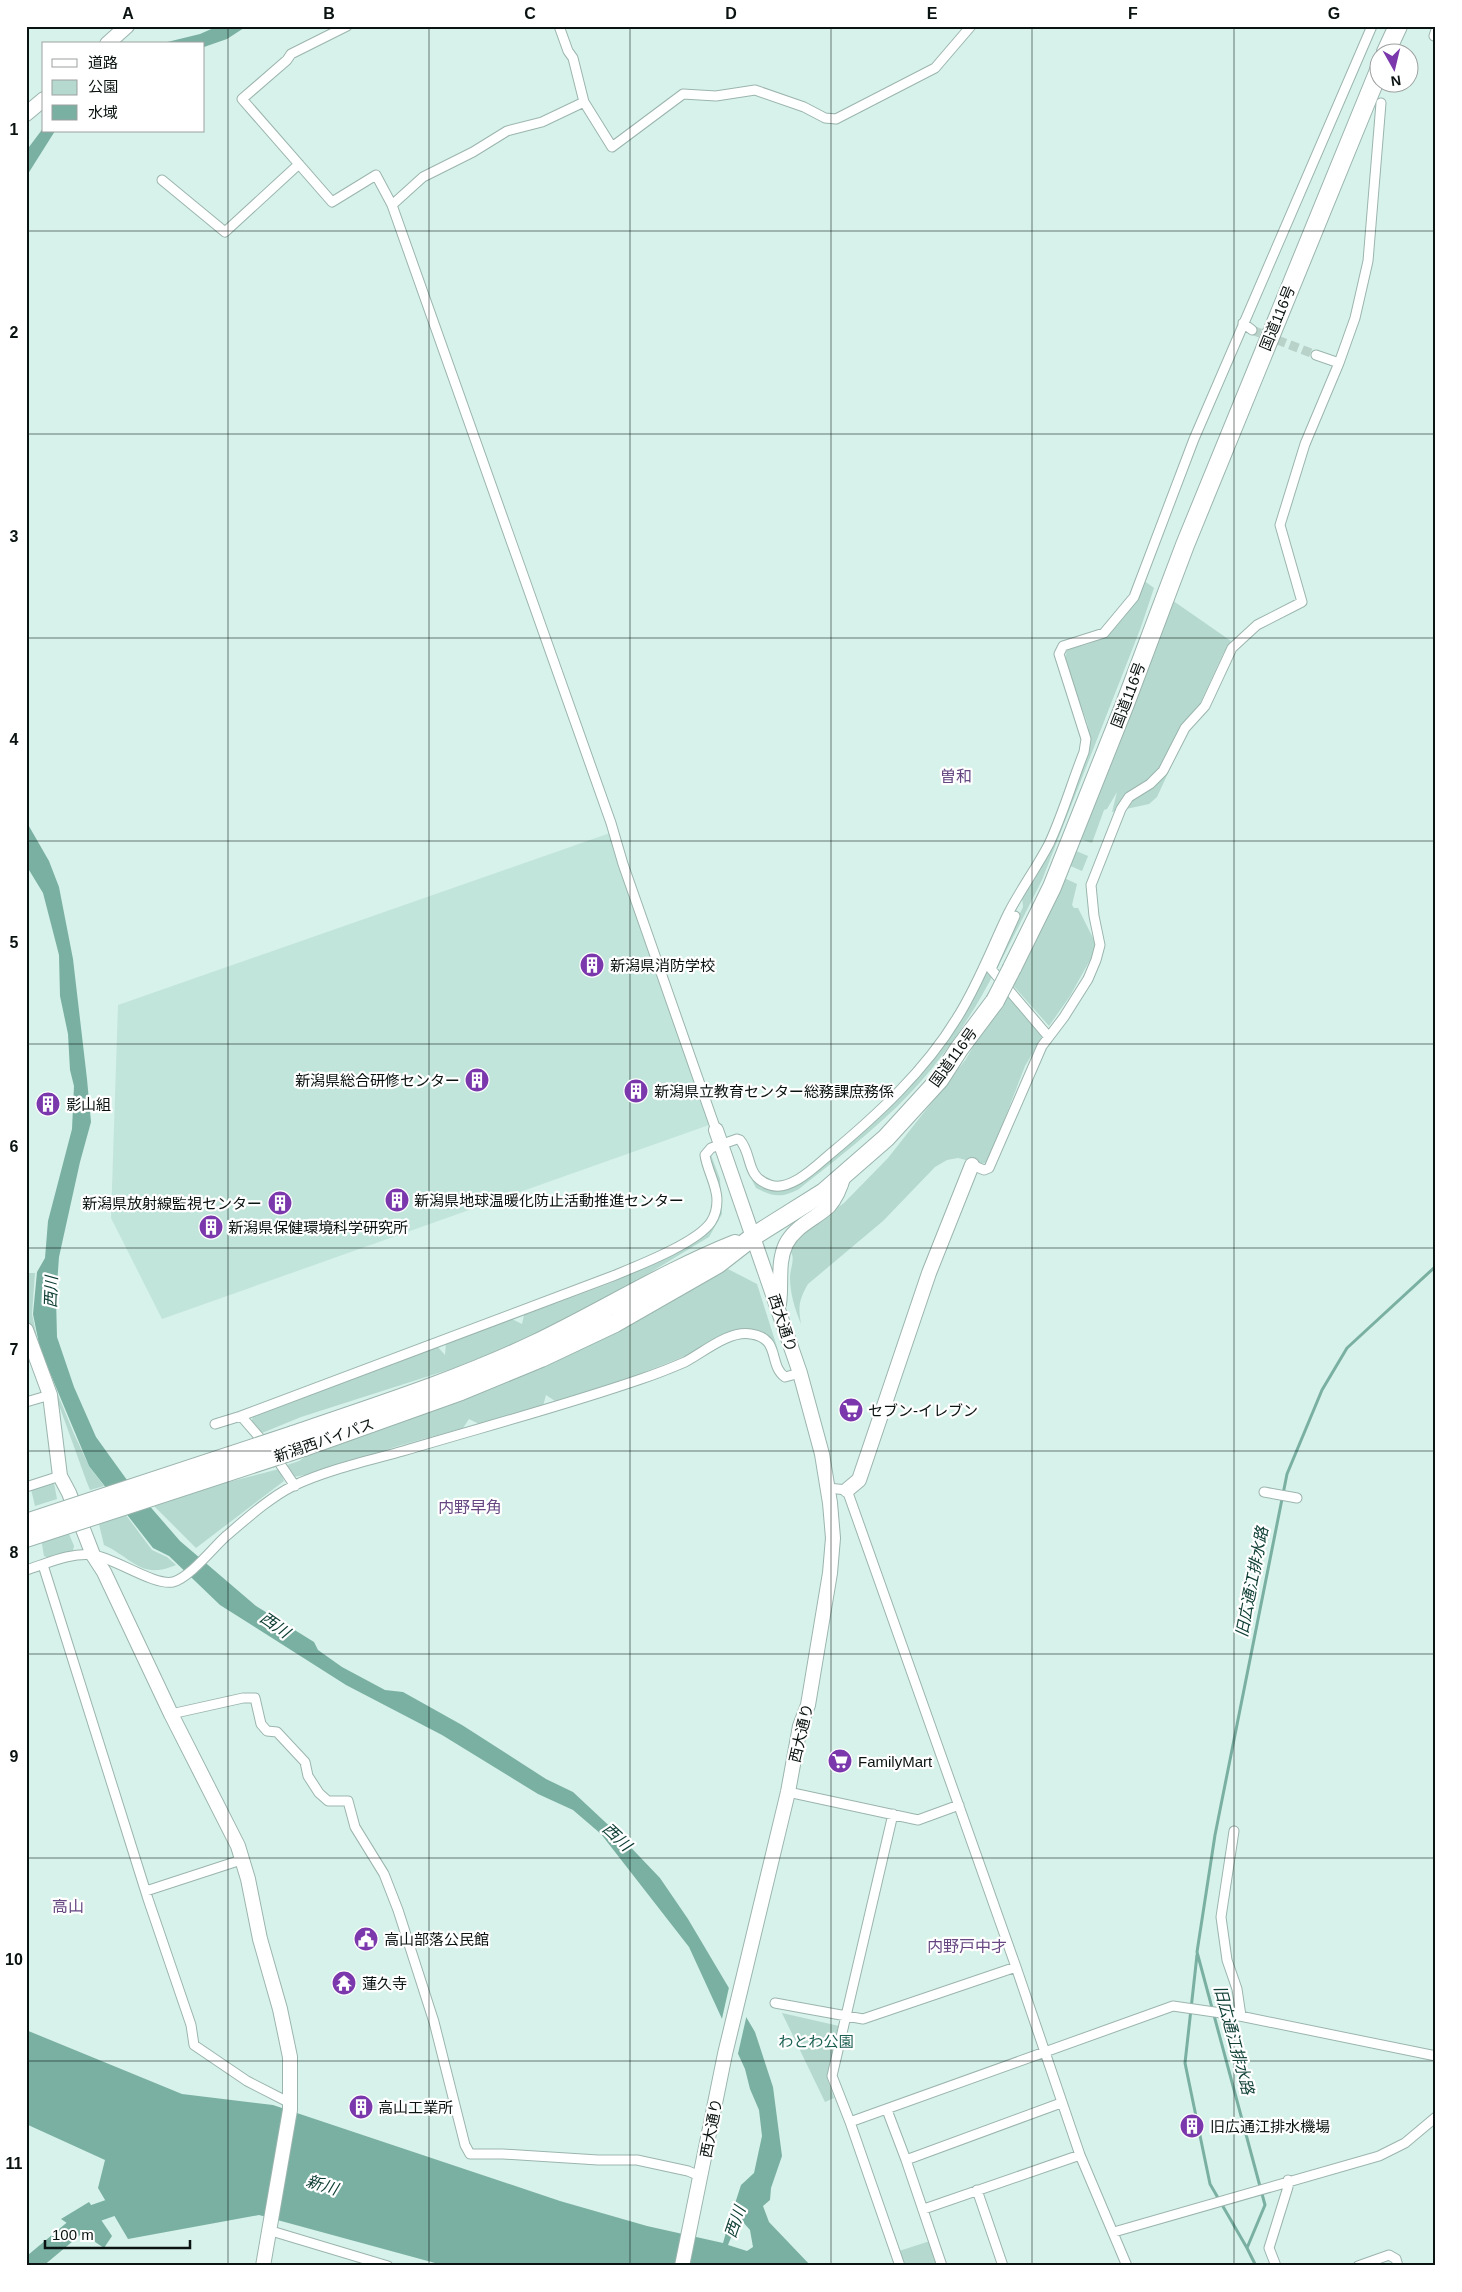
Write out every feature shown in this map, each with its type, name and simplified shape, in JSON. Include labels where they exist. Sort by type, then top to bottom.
[{"type":"highway","points":[[1391,42],[1398,26]]},
{"type":"highway","name":"国道116号","points":[[754,1236],[824,1192],[886,1138],[939,1080],[995,1001],[1031,934],[1055,878],[1125,704],[1185,545],[1370,92]]},
{"type":"highway","name":"新潟西バイパス","points":[[26,1538],[298,1441],[456,1377],[534,1344],[714,1252],[754,1236]]},
{"type":"highway","name":"新潟西バイパス","points":[[26,1523],[461,1391],[541,1358],[616,1323],[718,1264],[754,1236]]},
{"type":"street","points":[[109,42],[127,26]]},
{"type":"street","points":[[347,26],[291,54],[287,60],[242,99],[332,202],[376,175],[392,205],[611,823],[623,864],[716,1130]]},
{"type":"street","points":[[559,26],[568,51],[573,58],[584,102],[612,147],[683,94],[716,96],[755,90],[804,107],[825,118],[836,119],[935,68],[971,26]]},
{"type":"street","points":[[215,1424],[241,1416],[613,1276],[656,1257],[700,1234],[711,1223],[716,1212],[717,1198],[705,1155],[711,1148],[737,1139],[740,1140],[754,1173],[762,1181],[772,1186],[785,1185],[824,1159],[858,1131],[894,1096],[943,1040],[958,1016],[1008,914],[1049,844],[1084,752],[1086,738],[1059,654],[1063,646],[1104,633],[1134,597],[1194,439],[1372,26]]},
{"type":"street","points":[[26,114],[42,100]]},
{"type":"street","points":[[392,205],[423,178],[473,152],[507,131],[542,122],[584,102]]},
{"type":"street","points":[[828,1488],[847,1490],[858,1480],[930,1273],[972,1165],[984,1170],[989,1168],[1030,1071],[1048,1036],[1064,1017],[1088,979],[1100,945],[1094,916],[1091,885],[1121,809],[1129,797],[1150,784],[1163,771],[1184,728],[1205,706],[1232,648],[1257,625],[1302,602],[1280,525],[1305,444],[1339,363],[1355,318],[1368,261],[1381,103]]},
{"type":"street","points":[[162,180],[225,232],[299,164]]},
{"type":"street","points":[[1243,323],[1252,330]]},
{"type":"street","points":[[1316,355],[1339,363]]},
{"type":"street","points":[[1008,914],[1015,916],[991,969],[1048,1036]]},
{"type":"street","name":"西大通り","points":[[682,2266],[742,1981],[788,1792],[800,1726],[808,1706],[830,1573],[832,1523],[822,1454],[800,1373],[716,1130]]},
{"type":"street","points":[[778,1310],[781,1291],[780,1264],[786,1243],[803,1225],[829,1205],[839,1191],[844,1175]]},
{"type":"street","points":[[26,1330],[50,1395],[60,1476],[69,1493],[93,1555],[104,1572],[171,1714],[231,1830],[248,1879],[260,1939],[290,2057],[290,2107],[263,2266]]},
{"type":"street","points":[[26,1570],[75,1555],[93,1555],[134,1569],[152,1580],[173,1582],[188,1573],[225,1537],[272,1500],[295,1486],[374,1460],[642,1379],[683,1363],[737,1335],[750,1333],[767,1340],[773,1349],[781,1374],[785,1377],[800,1373]]},
{"type":"street","points":[[26,1402],[50,1395]]},
{"type":"street","points":[[241,1416],[279,1462],[295,1486]]},
{"type":"street","points":[[26,1487],[60,1476]]},
{"type":"street","points":[[847,1490],[1016,1967],[1061,2103],[1080,2155],[1127,2266]]},
{"type":"street","points":[[1264,1492],[1297,1498]]},
{"type":"street","points":[[42,1565],[190,2026],[194,2045],[290,2107]]},
{"type":"street","points":[[171,1714],[243,1698],[255,1698],[262,1724],[267,1731],[277,1732],[305,1762],[308,1776],[319,1793],[328,1801],[348,1801],[355,1827],[384,1874],[398,1910],[434,2022],[465,2145],[470,2154],[637,2160],[688,2171],[702,2177]]},
{"type":"street","points":[[788,1792],[918,1820],[959,1805]]},
{"type":"street","points":[[893,1814],[832,2076],[900,2266]]},
{"type":"street","points":[[1234,1831],[1221,1917],[1227,1960],[1236,1989],[1238,2016]]},
{"type":"street","points":[[146,1891],[241,1860]]},
{"type":"street","points":[[774,2003],[863,2019],[1016,1967]]},
{"type":"street","points":[[850,2122],[1046,2054],[1062,2045],[1173,2006],[1238,2016],[1436,2056]]},
{"type":"street","points":[[906,2160],[1061,2103]]},
{"type":"street","points":[[887,2110],[924,2209],[942,2266]]},
{"type":"street","points":[[1114,2232],[1288,2180],[1379,2156],[1405,2143],[1436,2117]]},
{"type":"street","points":[[924,2209],[1080,2155]]},
{"type":"street","points":[[1276,2266],[1269,2248],[1288,2188],[1288,2180]]},
{"type":"street","points":[[977,2190],[1002,2266]]},
{"type":"street","points":[[268,2230],[388,2266]]},
{"type":"street","points":[[1358,2266],[1389,2255],[1396,2259],[1398,2266]]},
{"type":"shaded area","points":[[610,833],[709,1125],[162,1319],[111,1218],[118,1005]]},
{"type":"green space","points":[[1143,580],[1154,588],[1141,627],[1042,880],[996,971],[995,964],[1023,907],[1022,896],[1089,742],[1086,718],[1073,688],[1067,667],[1067,650],[1090,643],[1111,631],[1130,608]]},
{"type":"green space","points":[[1169,598],[1231,641],[1223,654],[1157,797],[1149,804],[1112,812],[1117,792],[1107,809],[1104,810],[1092,843],[1077,838]]},
{"type":"green space","points":[[1074,850],[1088,856],[1082,871],[1066,864]]},
{"type":"green space","points":[[1062,877],[1077,884],[1072,905],[1074,908],[1078,908],[1096,944],[1095,951],[1070,996],[1049,1026],[1011,983]]},
{"type":"green space","points":[[985,969],[992,977],[970,1015],[946,1051],[903,1101],[855,1144],[799,1189],[788,1194],[773,1195],[756,1188],[749,1174],[758,1183],[768,1188],[792,1187],[922,1070]]},
{"type":"green space","points":[[1005,992],[1043,1036],[1025,1066],[988,1162],[981,1164],[958,1158],[947,1160],[935,1167],[883,1221],[808,1284],[800,1303],[801,1324],[791,1289],[790,1277],[793,1260],[790,1251],[804,1231],[844,1203],[888,1158],[966,1059]]},
{"type":"green space","points":[[709,1154],[720,1179],[722,1214],[709,1237],[593,1307],[515,1344],[451,1369],[301,1417],[262,1433],[252,1421],[253,1414],[393,1364],[437,1346],[445,1355],[446,1342],[512,1319],[522,1324],[524,1315],[611,1283],[706,1233],[717,1221],[720,1203]]},
{"type":"green space","points":[[728,1269],[757,1284],[778,1350],[773,1341],[765,1334],[756,1330],[739,1329],[716,1338],[682,1357],[615,1383],[555,1401],[546,1395],[543,1406],[479,1424],[469,1419],[463,1428],[398,1446],[316,1473],[294,1477],[287,1465],[299,1461],[319,1448],[409,1419],[472,1395],[645,1316]]},
{"type":"green space","points":[[26,1273],[35,1273],[32,1314],[40,1351],[89,1466],[104,1486],[90,1490],[26,1320]]},
{"type":"green space","points":[[279,1469],[284,1481],[196,1548],[150,1502]]},
{"type":"green space","points":[[50,1481],[54,1483],[57,1499],[35,1506],[31,1489]]},
{"type":"green space","points":[[123,1511],[152,1550],[167,1557],[176,1565],[164,1569],[146,1569],[104,1545],[98,1520]]},
{"type":"green space","points":[[67,1529],[74,1546],[73,1551],[49,1558],[44,1556],[41,1538]]},
{"type":"green space","name":"わとわ公園","points":[[782,2013],[839,2026],[827,2078],[834,2098],[825,2102]]},
{"type":"green space","points":[[930,2241],[937,2266],[904,2266],[899,2251]]},
{"type":"water","points":[[218,26],[247,26],[227,39],[205,47],[205,42],[167,42],[200,34]]},
{"type":"water","points":[[42,130],[42,132],[54,132],[26,177],[26,151]]},
{"type":"water","points":[[26,821],[49,861],[59,887],[73,959],[87,1079],[91,1122],[59,1257],[56,1298],[57,1337],[74,1387],[96,1437],[127,1480],[180,1541],[256,1606],[314,1642],[318,1650],[342,1667],[385,1690],[403,1692],[462,1725],[546,1779],[573,1792],[619,1835],[660,1878],[688,1919],[755,2032],[773,2087],[782,2156],[771,2188],[770,2200],[763,2206],[769,2222],[811,2266],[446,2266],[259,2215],[128,2239],[98,2188],[105,2160],[26,2124],[26,2030],[182,2094],[273,2105],[560,2201],[647,2226],[723,2243],[727,2229],[726,2225],[729,2222],[741,2185],[754,2173],[762,2136],[759,2110],[750,2089],[745,2069],[689,1947],[601,1834],[573,1810],[538,1794],[442,1735],[346,1685],[220,1605],[169,1556],[153,1548],[89,1466],[40,1349],[33,1314],[37,1272],[45,1258],[48,1221],[72,1129],[74,1086],[70,1070],[68,1034],[60,996],[59,955],[43,893],[26,865]],"holes":[[[742,2221],[750,2230],[753,2247],[747,2251],[728,2245],[734,2230]]]},
{"type":"water","points":[[89,2202],[112,2236],[104,2248],[61,2219]]},
{"type":"pier","points":[[730,1983],[747,2014],[737,2058],[721,2023]]},
{"type":"waterway","name":"旧広通江排水路","points":[[1256,2266],[1247,2248],[1265,2205],[1197,1952],[1215,1835],[1287,1474],[1322,1390],[1347,1348],[1436,1266]]},
{"type":"waterway","name":"旧広通江排水路","points":[[1197,1955],[1185,2063],[1210,2184],[1247,2248]]},
{"type":"waterway","points":[[29,2266],[90,2215],[133,2200]]},
{"type":"tunnel","points":[[1252,330],[1316,355]]},
{"type":"place","name":"新潟県消防学校","points":[[592,965]]},
{"type":"place","name":"新潟県総合研修センター","points":[[477,1080]]},
{"type":"place","name":"新潟県立教育センター総務課庶務係","points":[[636,1091]]},
{"type":"place","name":"影山組","points":[[48,1104]]},
{"type":"place","name":"新潟県地球温暖化防止活動推進センター","points":[[397,1200]]},
{"type":"place","name":"新潟県放射線監視センター","points":[[280,1203]]},
{"type":"place","name":"新潟県保健環境科学研究所","points":[[211,1227]]},
{"type":"place","name":"セブン-イレブン","points":[[851,1410]]},
{"type":"place","name":"FamilyMart","points":[[840,1761]]},
{"type":"place","name":"高山部落公民館","points":[[366,1939]]},
{"type":"place","name":"蓮久寺","points":[[344,1983]]},
{"type":"place","name":"高山工業所","points":[[361,2107]]},
{"type":"place","name":"旧広通江排水機場","points":[[1192,2126]]},
{"type":"district","name":"曽和","points":[[956,776]]},
{"type":"district","name":"内野早角","points":[[470,1507]]},
{"type":"district","name":"高山","points":[[68,1906]]},
{"type":"district","name":"内野戸中才","points":[[967,1946]]},
{"type":"water label","name":"西川","points":[[51,1292]]},
{"type":"water label","name":"西川","points":[[275,1625]]},
{"type":"water label","name":"西川","points":[[617,1837]]},
{"type":"water label","name":"新川","points":[[322,2185]]},
{"type":"water label","name":"西川","points":[[735,2222]]}]
